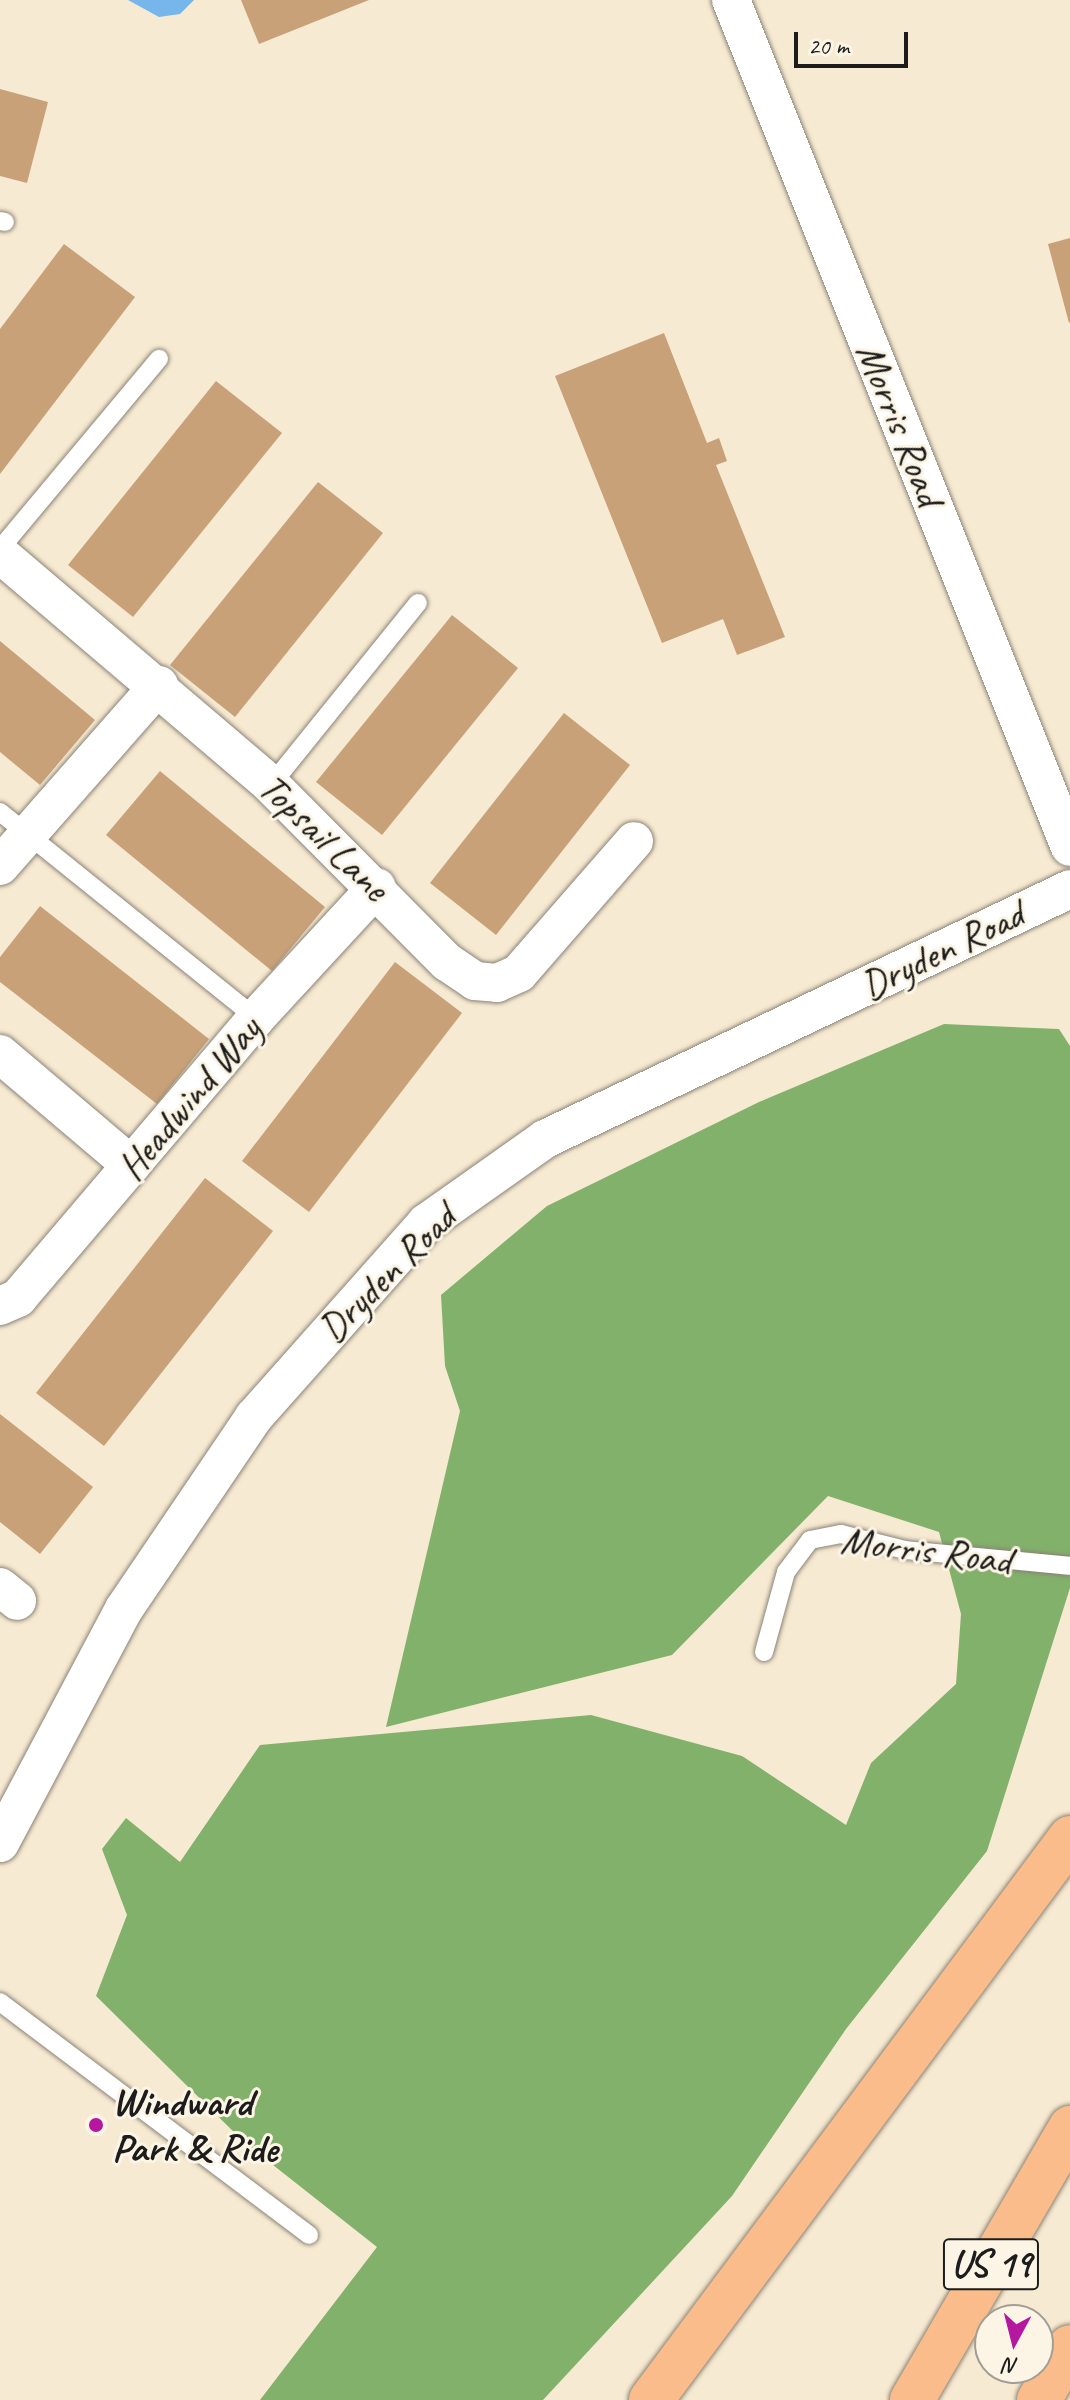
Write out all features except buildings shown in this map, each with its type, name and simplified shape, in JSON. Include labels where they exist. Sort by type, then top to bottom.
[{"type":"highway","points":[[651,2400],[1070,1838]]},
{"type":"highway","name":"US 19","points":[[912,2400],[1070,2128]]},
{"type":"highway","name":"US 19","points":[[1039,2400],[1070,2347]]},
{"type":"street","name":"Morris Road","points":[[731,0],[1070,847]]},
{"type":"street","name":"Topsail Lane","points":[[0,551],[159,685],[271,785],[377,887],[447,962],[475,981],[497,983],[519,973],[634,841]]},
{"type":"street","points":[[0,866],[14,823],[159,685]]},
{"type":"street","name":"Headwind Way","points":[[0,1306],[18,1298],[256,1018],[377,887]]},
{"type":"street","name":"Dryden Road","points":[[0,1843],[124,1609],[245,1430],[331,1325],[426,1223],[545,1139],[1070,889]]},
{"type":"street","points":[[0,1054],[131,1165]]},
{"type":"lane","points":[[0,551],[159,359]]},
{"type":"lane","points":[[271,785],[418,603]]},
{"type":"lane","points":[[14,823],[256,1018]]},
{"type":"lane","name":"Morris Road","points":[[764,1652],[786,1572],[810,1540],[841,1534],[905,1550],[1070,1566]]},
{"type":"lane","points":[[0,2002],[309,2235]]},
{"type":"green space","points":[[944,1024],[1059,1029],[1070,1046],[1070,1588],[987,1851],[846,2029],[732,2196],[543,2400],[260,2400],[377,2247],[244,2142],[96,1996],[127,1915],[102,1849],[126,1818],[180,1862],[260,1745],[591,1715],[742,1756],[846,1825],[871,1763],[956,1684],[961,1614],[939,1532],[828,1496],[672,1655],[386,1727],[460,1411],[445,1366],[441,1295],[547,1206],[759,1102]]},
{"type":"water","points":[[128,0],[194,0],[180,14],[159,17]]},
{"type":"place","name":"Windward Park & Ride","points":[[96,2125]]}]
